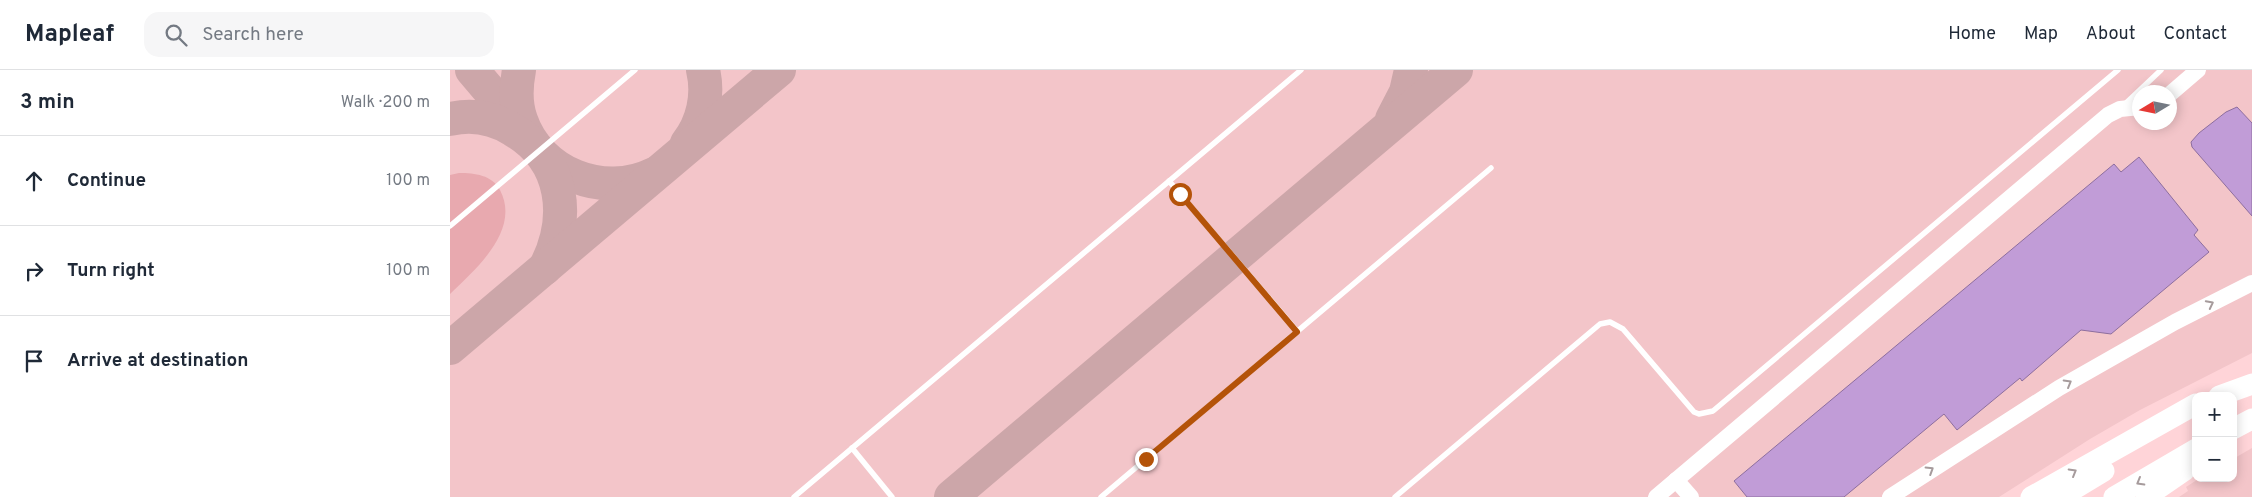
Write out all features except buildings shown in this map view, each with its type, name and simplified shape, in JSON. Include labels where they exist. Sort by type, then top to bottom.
[{"type":"highway","points":[[2230,392],[2252,384]]},
{"type":"highway","points":[[2237,396],[2252,389]]},
{"type":"highway","points":[[2031,497],[2192,406]]},
{"type":"highway","points":[[2061,497],[2192,420]]},
{"type":"highway","points":[[2114,497],[2192,451]]},
{"type":"highway","points":[[2146,497],[2192,465]]},
{"type":"street","points":[[2177,88],[2198,70]]},
{"type":"street","points":[[1656,497],[2108,115],[2120,109],[2132,108]]},
{"type":"street","points":[[1890,497],[2058,388],[2175,322],[2252,282]]},
{"type":"street","points":[[1676,480],[1691,497]]},
{"type":"lane","points":[[450,226],[635,70]]},
{"type":"lane","points":[[794,497],[1301,70]]},
{"type":"lane","points":[[1395,497],[1600,324],[1610,322],[1623,329],[1694,412],[1699,414],[1713,411],[2118,70]]},
{"type":"lane","points":[[2120,109],[2161,70]]},
{"type":"lane","points":[[1101,497],[1492,168]]},
{"type":"lane","points":[[1169,181],[1297,332]]},
{"type":"lane","points":[[852,448],[892,497]]},
{"type":"shaded area","points":[[450,70],[2252,70],[2252,353],[2140,410],[2090,439],[1999,497],[450,497]]},
{"type":"shaded area","points":[[459,173],[482,176],[497,185],[505,205],[505,220],[493,248],[472,273],[450,294],[450,175]]},
{"type":"shaded area","points":[[2252,448],[2252,497],[2179,497],[2188,491],[2186,487],[2194,482],[2237,482],[2237,457]]},
{"type":"taxiway","points":[[472,70],[522,129]]},
{"type":"taxiway","points":[[519,70],[517,95],[521,120],[530,139],[542,154],[558,167],[575,176],[594,182],[614,184],[634,181],[654,174]]},
{"type":"taxiway","points":[[687,143],[701,118],[705,99],[703,70]]},
{"type":"taxiway","points":[[450,348],[779,70]]},
{"type":"taxiway","points":[[1392,119],[1406,92],[1411,70]]},
{"type":"taxiway","points":[[951,497],[1456,70]]},
{"type":"taxiway","points":[[450,119],[475,117],[491,120],[506,126],[530,142],[544,157],[553,174],[560,210],[558,230],[545,268]]},
{"type":"route","points":[[1146,459],[1297,332],[1180,194]]}]
